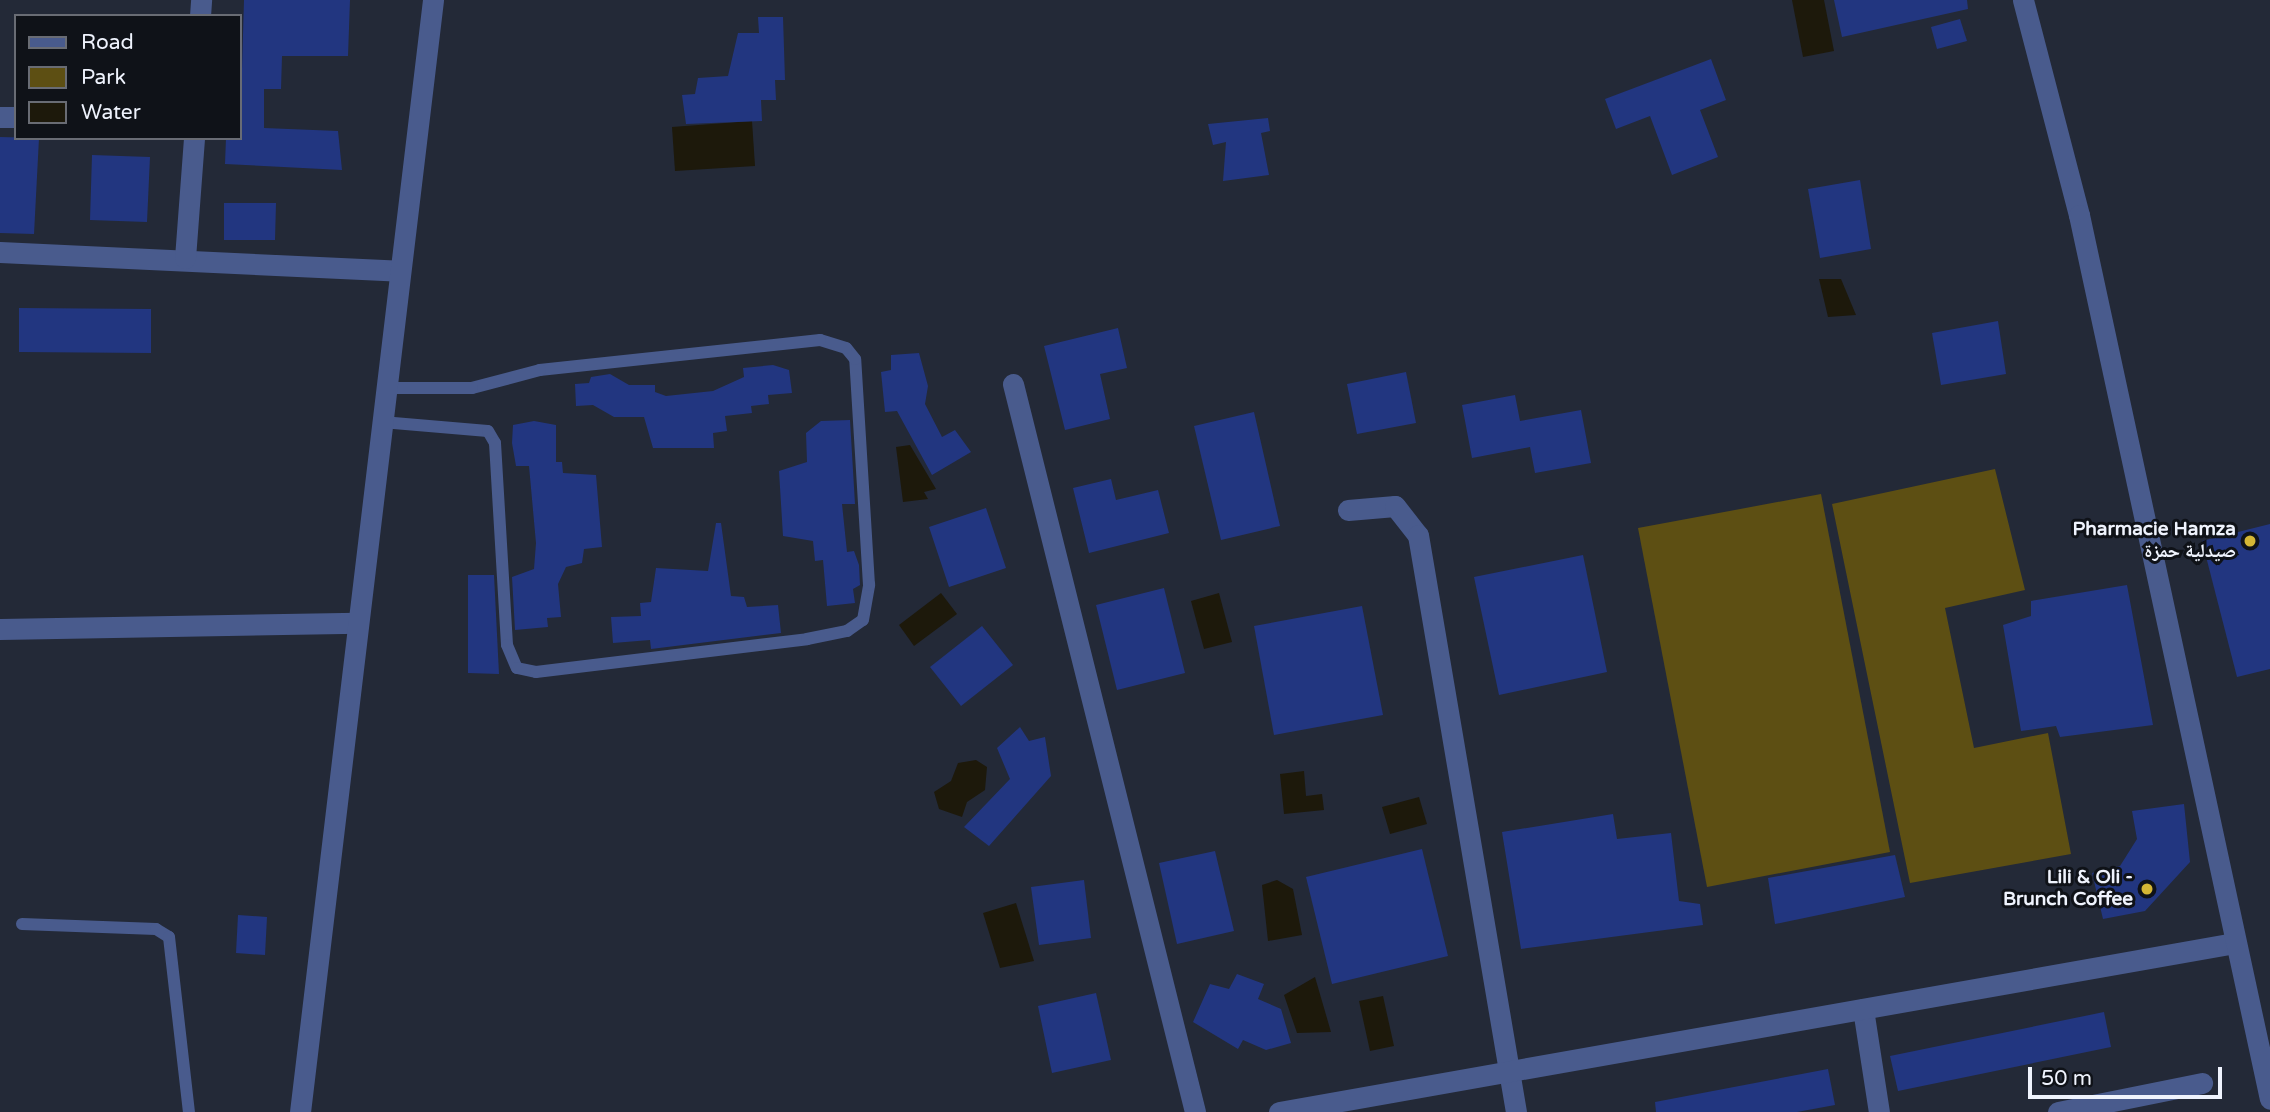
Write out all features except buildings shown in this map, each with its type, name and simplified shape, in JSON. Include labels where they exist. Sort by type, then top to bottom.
[{"type":"street","points":[[300,1112],[433,0]]},
{"type":"street","points":[[2023,0],[2079,215],[2270,1099]]},
{"type":"street","points":[[185,258],[194,140]]},
{"type":"street","points":[[0,252],[185,258],[400,271]]},
{"type":"street","points":[[1013,384],[1195,1112]]},
{"type":"street","points":[[1348,510],[1395,506],[1418,535],[1514,1071],[1516,1112]]},
{"type":"street","points":[[0,629],[358,622]]},
{"type":"street","points":[[1279,1112],[2235,943]]},
{"type":"street","points":[[1863,1009],[1879,1112]]},
{"type":"street","points":[[2058,1112],[2202,1083]]},
{"type":"lane","points":[[382,422],[488,431],[495,443],[507,645],[517,668],[536,672],[807,639],[847,631],[863,620],[869,585],[855,359],[846,348],[820,341],[540,370],[472,388],[386,388]]},
{"type":"lane","points":[[22,924],[156,929],[169,937],[189,1112]]},
{"type":"green space","points":[[1995,469],[2025,590],[1945,608],[1974,748],[2048,733],[2071,854],[1910,883],[1832,504]]},
{"type":"green space","points":[[1821,494],[1890,852],[1707,887],[1638,528]]},
{"type":"water","points":[[1792,0],[1824,0],[1834,51],[1803,57]]},
{"type":"water","points":[[752,121],[755,166],[675,171],[672,127]]},
{"type":"water","points":[[1819,279],[1841,279],[1856,315],[1828,317]]},
{"type":"water","points":[[910,445],[936,489],[924,492],[928,499],[903,502],[896,447]]},
{"type":"water","points":[[941,593],[957,614],[914,646],[899,625]]},
{"type":"water","points":[[1219,593],[1232,642],[1204,649],[1191,601]]},
{"type":"water","points":[[976,760],[987,767],[985,790],[967,802],[962,817],[939,809],[934,792],[951,781],[958,763]]},
{"type":"water","points":[[1304,771],[1306,796],[1322,794],[1324,810],[1284,814],[1280,774]]},
{"type":"water","points":[[1419,797],[1427,824],[1390,834],[1382,807]]},
{"type":"water","points":[[1277,880],[1293,889],[1302,935],[1268,941],[1262,885]]},
{"type":"water","points":[[1016,903],[1034,961],[1000,968],[983,913]]},
{"type":"water","points":[[1315,977],[1331,1032],[1297,1033],[1284,995]]},
{"type":"water","points":[[1383,996],[1394,1046],[1370,1051],[1359,1001]]},
{"type":"place","name":"Pharmacie Hamza صيدلية حمزة","points":[[2250,541]]},
{"type":"place","name":"Lili & Oli - Brunch Coffee","points":[[2147,889]]}]
